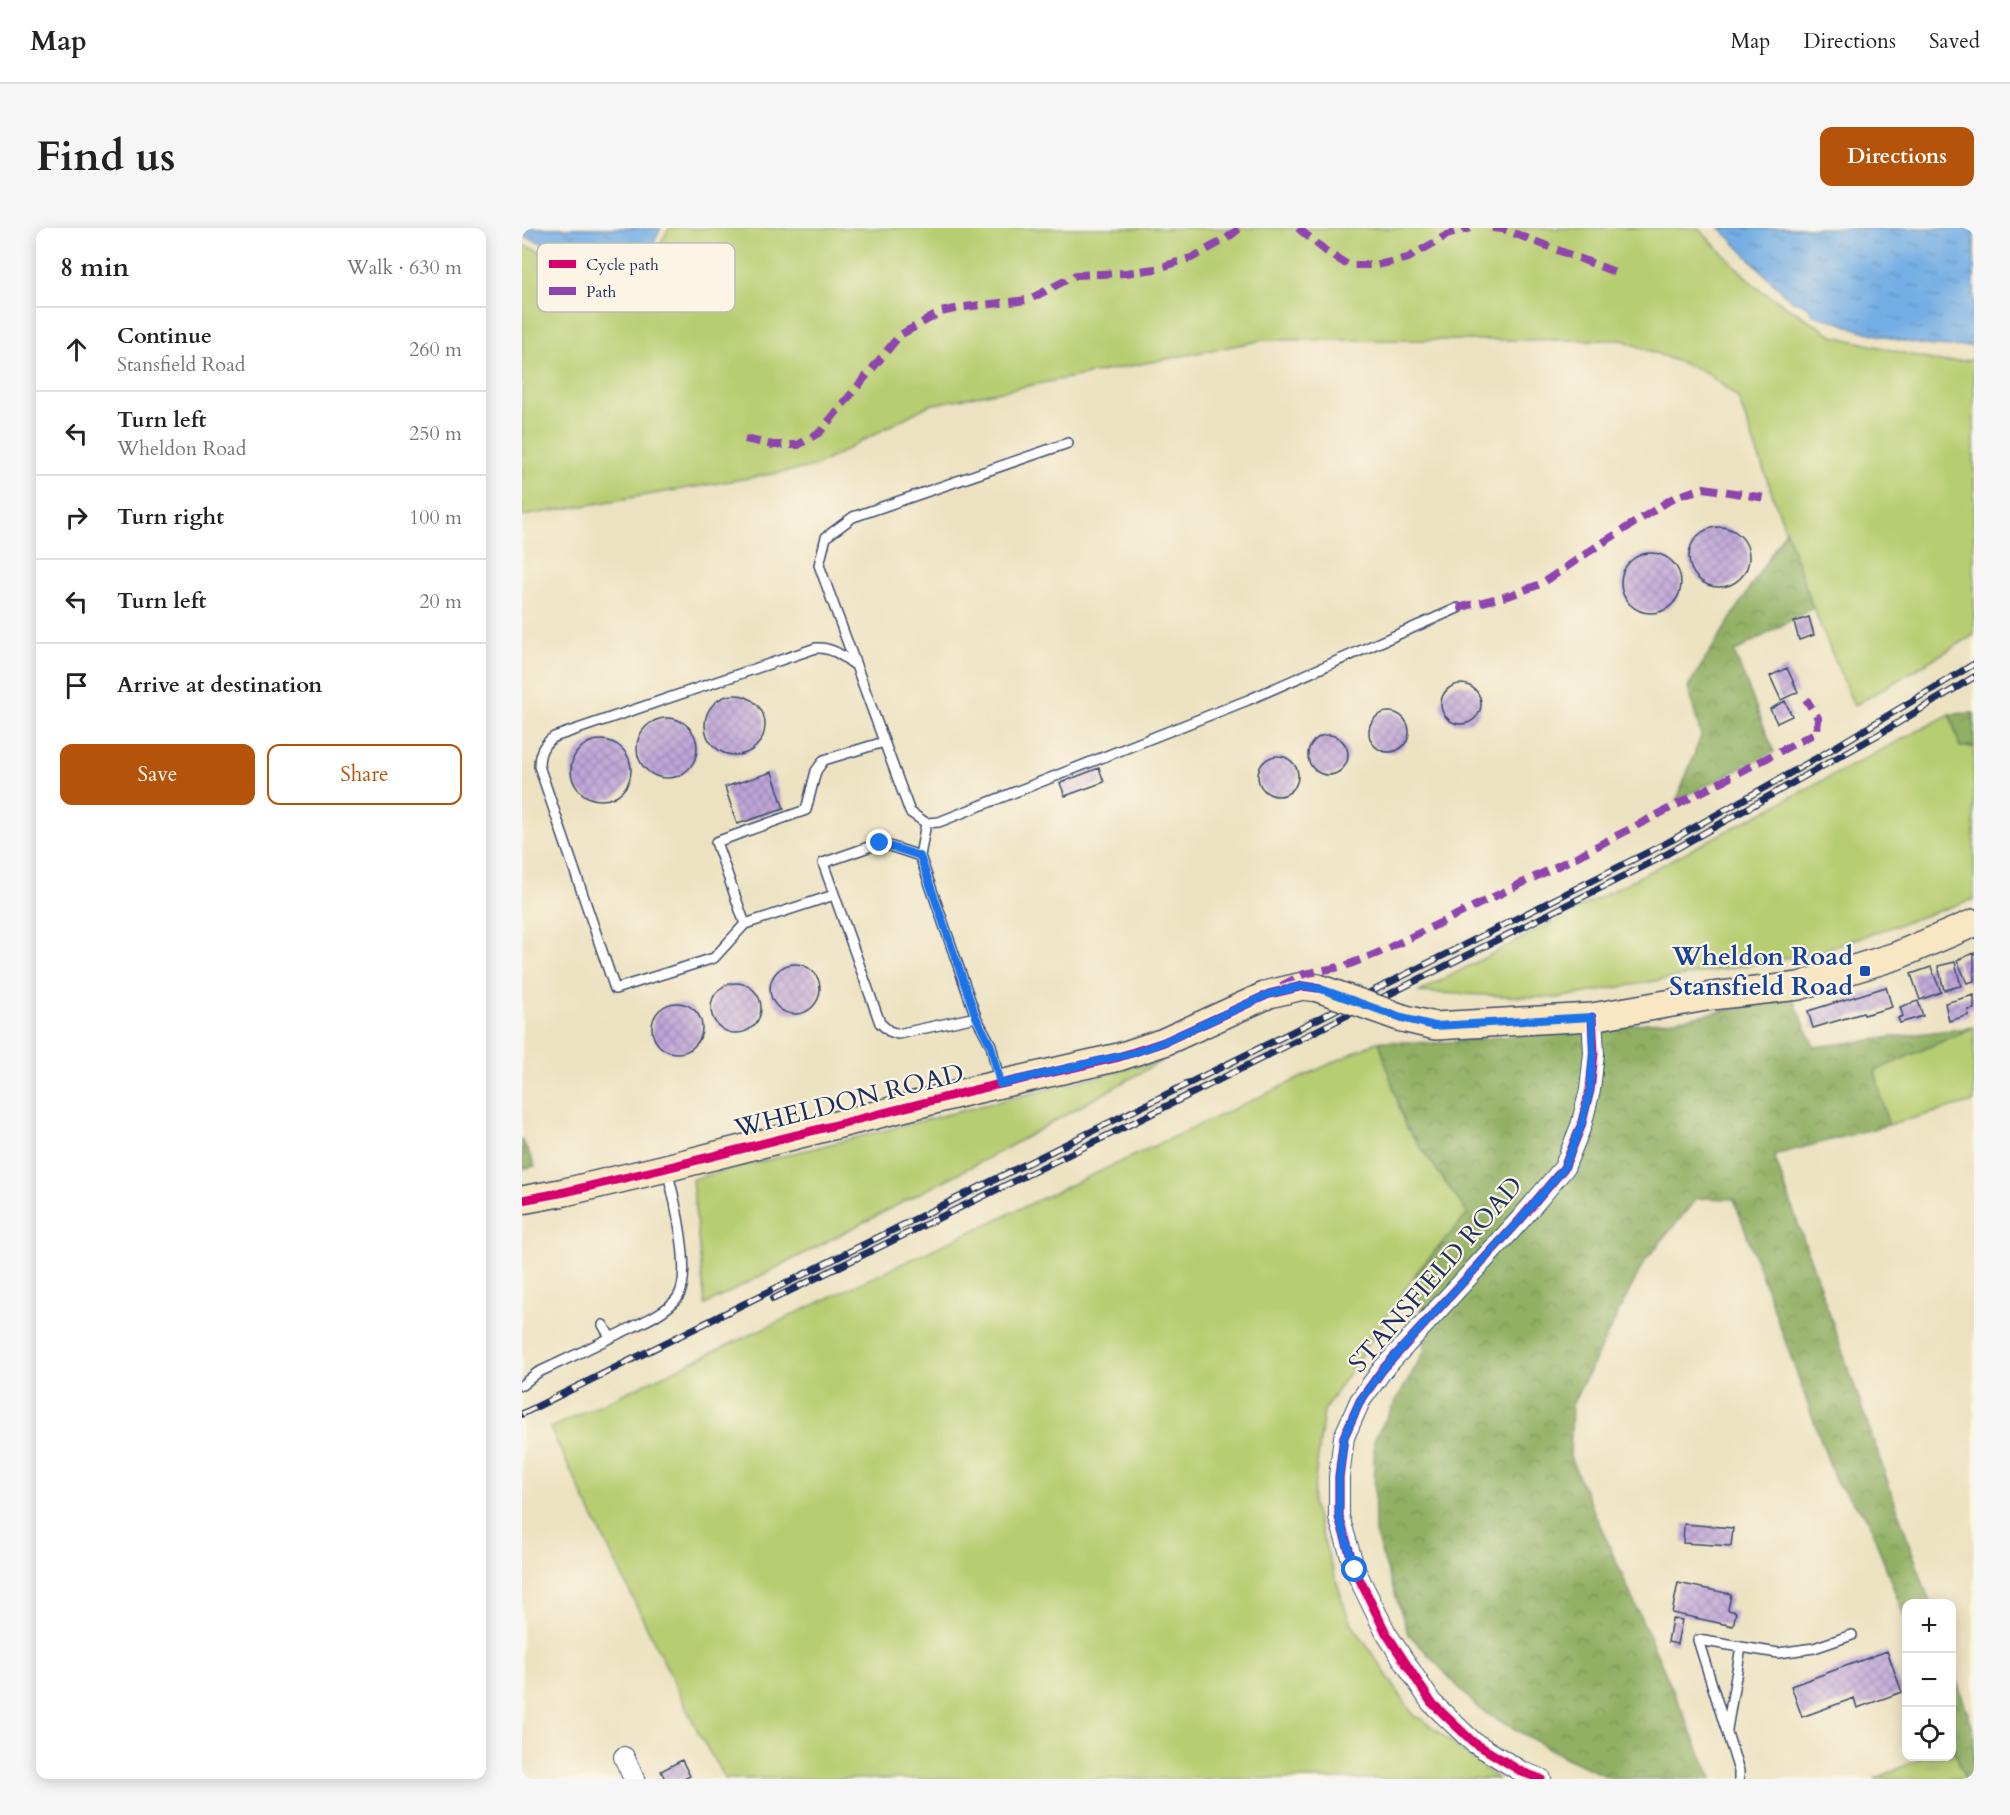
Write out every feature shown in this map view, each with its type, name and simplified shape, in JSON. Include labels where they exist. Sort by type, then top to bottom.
[{"type":"street","name":"WHELDON ROAD","points":[[522,1200],[666,1168],[1133,1053],[1164,1042],[1269,994],[1303,986],[1318,988],[1402,1018],[1435,1026],[1592,1017],[1712,996],[1799,986],[1896,956],[1974,923]]},
{"type":"street","name":"STANSFIELD ROAD","points":[[1541,1779],[1521,1775],[1473,1742],[1431,1702],[1386,1633],[1355,1570],[1339,1517],[1339,1477],[1344,1437],[1360,1401],[1383,1369],[1520,1220],[1564,1168],[1581,1126],[1590,1090],[1593,1053],[1592,1017]]},
{"type":"street","points":[[624,1757],[634,1779]]},
{"type":"lane","points":[[1068,443],[853,517],[826,537],[819,565],[910,812],[926,823],[939,822],[1248,700],[1458,608]]},
{"type":"lane","points":[[834,895],[745,924],[714,958],[615,989],[539,766],[544,744],[554,737],[816,648],[835,651],[855,665]]},
{"type":"lane","points":[[745,924],[716,842],[807,810],[816,771],[825,760],[884,741]]},
{"type":"lane","points":[[926,823],[920,856],[976,1017],[991,1046],[1000,1084]]},
{"type":"lane","points":[[920,856],[880,843],[823,863],[880,1023],[889,1031],[898,1034],[976,1017]]},
{"type":"lane","points":[[522,1384],[537,1373],[661,1312],[678,1297],[683,1281],[684,1264],[675,1202],[666,1168]]},
{"type":"lane","points":[[603,1325],[610,1337]]},
{"type":"lane","points":[[1739,1779],[1739,1771],[1698,1640],[1778,1653],[1814,1648],[1852,1635]]},
{"type":"lane","points":[[1726,1731],[1741,1647]]},
{"type":"green space","points":[[669,228],[1698,228],[1757,288],[1834,336],[1940,362],[1974,360],[1974,635],[1854,706],[1813,608],[1738,398],[1707,373],[1622,340],[1264,340],[929,405],[814,467],[522,516],[522,245],[537,250],[537,312],[735,312],[735,243],[661,243]]},
{"type":"green space","points":[[1786,530],[1813,608],[1734,652],[1774,752],[1677,800],[1701,736],[1688,687]]},
{"type":"green space","points":[[1974,713],[1974,747],[1960,747],[1950,714]]},
{"type":"green space","points":[[1950,714],[1960,747],[1974,747],[1974,899],[1815,953],[1557,998],[1419,992]]},
{"type":"green space","points":[[1793,998],[1814,1047],[1974,1027],[1875,1071],[1888,1125],[1774,1155],[1929,1599],[1902,1599],[1902,1611],[1868,1519],[1836,1482],[1734,1199],[1697,1198],[1644,1262],[1572,1405],[1570,1457],[1712,1779],[1612,1779],[1566,1758],[1479,1709],[1408,1633],[1375,1533],[1374,1440],[1425,1350],[1416,1273],[1468,1214],[1405,1125],[1379,1041],[1437,1043],[1669,1021]]},
{"type":"green space","points":[[1974,1027],[1974,1102],[1888,1125],[1874,1071]]},
{"type":"green space","points":[[1379,1041],[1405,1125],[1468,1214],[1416,1273],[1324,1410],[1312,1503],[1348,1618],[1415,1717],[1422,1719],[1498,1779],[725,1779],[699,1734],[550,1428]]},
{"type":"green space","points":[[1163,1060],[1003,1150],[705,1305],[692,1179]]},
{"type":"green space","points":[[522,1139],[535,1166],[522,1169]]},
{"type":"green space","points":[[1956,1679],[1974,1732],[1974,1779],[1965,1779],[1956,1754]]},
{"type":"green space","points":[[1956,1755],[1965,1779],[1875,1779],[1915,1761],[1956,1761]]},
{"type":"water","points":[[522,228],[661,228],[654,243],[543,243],[522,236]]},
{"type":"water","points":[[1720,228],[1974,228],[1974,345],[1945,347],[1916,344],[1818,317],[1812,314],[1810,308],[1792,301],[1782,292]]},
{"type":"building","points":[[1719,527],[1740,536],[1749,557],[1740,578],[1719,587],[1698,578],[1689,557],[1698,536]]},
{"type":"building","points":[[1651,553],[1672,562],[1681,583],[1672,604],[1651,613],[1630,604],[1621,583],[1630,562]]},
{"type":"building","points":[[1809,617],[1814,635],[1799,640],[1794,622]]},
{"type":"building","points":[[1787,668],[1798,692],[1781,700],[1770,676]]},
{"type":"building","points":[[1461,684],[1469,685],[1475,690],[1480,696],[1480,712],[1475,718],[1469,723],[1461,724],[1453,723],[1447,718],[1442,712],[1441,704],[1442,696],[1447,690],[1453,685]]},
{"type":"building","points":[[735,695],[756,704],[765,725],[756,746],[735,755],[714,746],[705,725],[714,704]]},
{"type":"building","points":[[1785,701],[1792,716],[1777,723],[1770,709]]},
{"type":"building","points":[[1389,712],[1397,713],[1403,718],[1408,724],[1408,740],[1403,746],[1397,751],[1389,752],[1381,751],[1375,746],[1370,740],[1369,732],[1370,724],[1375,718],[1381,713]]},
{"type":"building","points":[[667,718],[688,727],[697,748],[688,769],[667,778],[646,769],[637,748],[646,727]]},
{"type":"building","points":[[1328,735],[1336,736],[1342,741],[1347,747],[1347,763],[1342,769],[1336,774],[1328,775],[1320,774],[1314,769],[1309,763],[1308,755],[1309,747],[1314,741],[1320,736]]},
{"type":"building","points":[[601,740],[622,749],[631,770],[622,791],[601,800],[580,791],[571,770],[580,749]]},
{"type":"building","points":[[1278,756],[1286,757],[1292,762],[1297,768],[1297,784],[1292,790],[1286,795],[1278,796],[1270,795],[1264,790],[1259,784],[1258,776],[1259,768],[1264,762],[1270,757]]},
{"type":"building","points":[[1099,768],[1104,782],[1065,796],[1060,783]]},
{"type":"building","points":[[772,772],[784,809],[737,824],[725,787]]},
{"type":"building","points":[[1974,953],[1974,981],[1967,983],[1957,960]]},
{"type":"building","points":[[1955,962],[1961,986],[1944,990],[1938,966]]},
{"type":"building","points":[[790,964],[800,964],[813,971],[820,984],[820,994],[813,1007],[800,1014],[790,1014],[781,1010],[774,1003],[770,994],[770,984],[774,975],[781,968]]},
{"type":"building","points":[[1931,967],[1941,992],[1920,1000],[1911,974]]},
{"type":"building","points":[[731,983],[741,983],[754,990],[761,1003],[761,1013],[754,1026],[741,1033],[731,1033],[722,1029],[715,1022],[711,1013],[711,1003],[715,994],[722,987]]},
{"type":"building","points":[[1886,987],[1892,1007],[1813,1028],[1808,1011]]},
{"type":"building","points":[[1974,995],[1974,1009],[1968,1010],[1969,1015],[1949,1021],[1945,1003]]},
{"type":"building","points":[[1918,1001],[1923,1016],[1900,1023],[1898,1018],[1903,1016],[1900,1007]]},
{"type":"building","points":[[672,1003],[682,1003],[695,1010],[702,1023],[702,1033],[695,1046],[682,1053],[672,1053],[663,1049],[656,1042],[652,1033],[652,1023],[656,1014],[663,1007]]},
{"type":"building","points":[[1684,1524],[1733,1528],[1731,1546],[1683,1543]]},
{"type":"building","points":[[1678,1583],[1731,1594],[1728,1610],[1736,1612],[1733,1626],[1672,1613]]},
{"type":"building","points":[[1672,1619],[1682,1620],[1677,1644],[1668,1642]]},
{"type":"building","points":[[1887,1651],[1902,1692],[1857,1708],[1854,1698],[1802,1717],[1791,1686]]},
{"type":"building","points":[[682,1760],[690,1776],[684,1779],[665,1779],[661,1771]]},
{"type":"railway","points":[[522,1414],[1268,1044],[1672,840],[1822,755],[1974,664]]},
{"type":"railway","points":[[773,1299],[1139,1120],[1656,860],[1881,733],[1974,677]]},
{"type":"marked path","points":[[745,439],[773,445],[798,445],[820,432],[900,335],[941,312],[964,307],[1028,300],[1076,275],[1155,269],[1191,258],[1226,239],[1240,228]]},
{"type":"marked path","points":[[1298,228],[1327,252],[1348,265],[1377,265],[1408,258],[1447,235],[1470,228]]},
{"type":"marked path","points":[[1492,228],[1503,229],[1620,274]]},
{"type":"marked path","points":[[1458,608],[1511,595],[1541,584],[1675,497],[1704,488],[1765,498]]},
{"type":"marked path","points":[[1281,986],[1304,974],[1345,966],[1378,953],[1576,857],[1817,732],[1818,718],[1806,699]]},
{"type":"cycle path","points":[[522,1200],[662,1169],[974,1090],[1119,1057],[1164,1042],[1269,994],[1303,986],[1318,988]]},
{"type":"cycle path","points":[[1541,1779],[1522,1772],[1473,1742],[1431,1702],[1386,1633],[1355,1570],[1339,1517],[1339,1477],[1344,1437],[1360,1401],[1383,1369],[1520,1220],[1564,1168],[1581,1126],[1590,1090],[1594,1053],[1592,1017]]},
{"type":"place","name":"Wheldon Road Stansfield Road","points":[[1865,971]]},
{"type":"route","points":[[880,843],[920,856],[976,1017],[991,1046],[1000,1084],[1119,1058],[1164,1042],[1269,994],[1303,986],[1318,988],[1402,1018],[1435,1026],[1592,1017],[1593,1053],[1590,1090],[1581,1126],[1564,1168],[1520,1220],[1383,1369],[1360,1401],[1344,1437],[1339,1477],[1339,1517],[1355,1570]]}]
